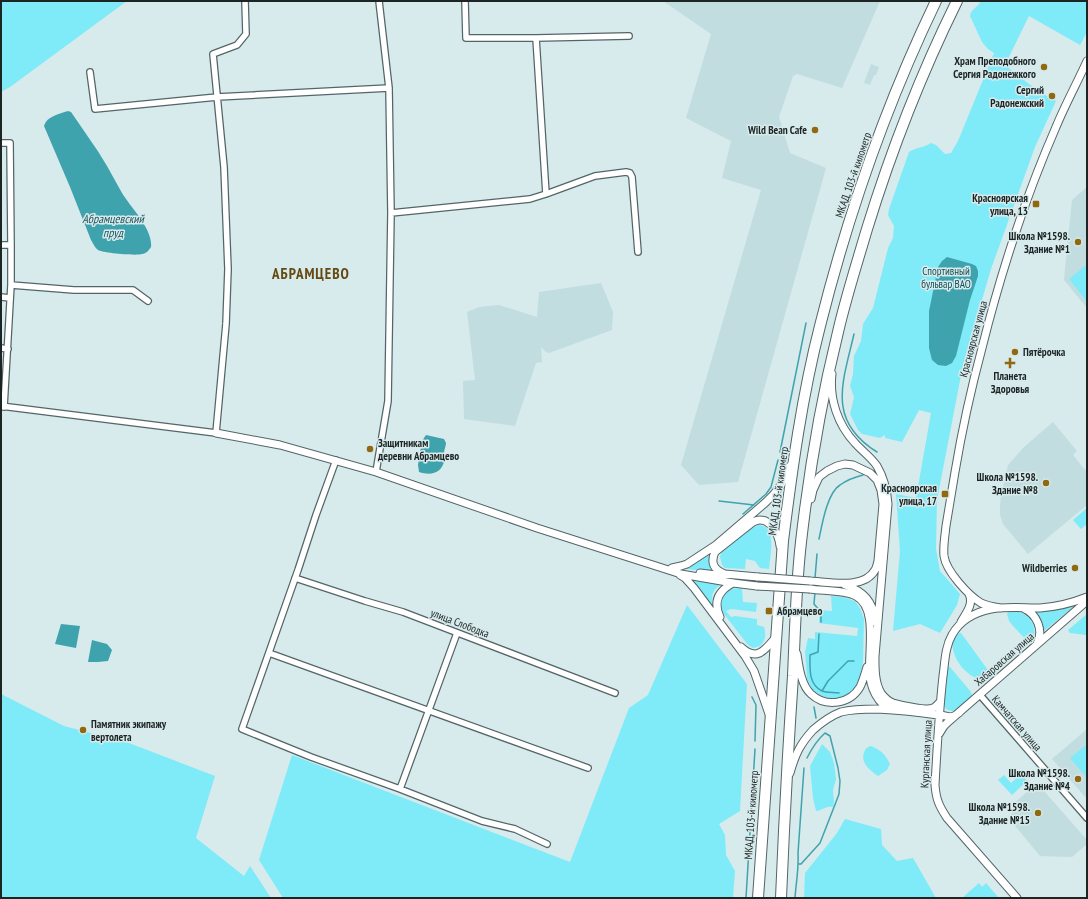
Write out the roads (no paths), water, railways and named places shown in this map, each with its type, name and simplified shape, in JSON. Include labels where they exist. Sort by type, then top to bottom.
[{"type":"highway","name":"МКАД, 103-й километр","points":[[758,898],[781,564],[795,454],[808,384],[824,312],[839,257],[876,143],[892,101],[936,1]]},
{"type":"highway","points":[[781,898],[801,543],[817,438],[838,331],[877,197],[910,108],[957,1]]},
{"type":"main road","name":"Красноярская улица","points":[[1001,608],[985,605],[980,602],[968,592],[949,569],[944,557],[947,520],[968,402],[996,294],[1016,229],[1056,127],[1087,61]]},
{"type":"main road","points":[[838,331],[831,382],[835,408],[844,430],[854,443],[876,464],[883,477],[887,491],[888,504],[875,656]]},
{"type":"main road","points":[[216,433],[280,445],[376,472],[537,528],[688,576],[757,586],[850,593],[857,596],[863,602],[868,611],[870,620],[869,677],[871,685],[876,696],[882,703],[889,708],[897,710]]},
{"type":"main road","points":[[672,570],[687,564],[716,545],[765,503],[781,485],[795,454]]},
{"type":"main road","points":[[781,564],[778,535],[772,526],[767,522],[760,520],[753,522],[715,552],[713,557],[713,563],[716,568],[725,574],[841,583],[855,583],[869,577],[876,569],[878,561],[883,504],[881,490],[877,480],[870,473],[853,465],[845,464],[827,471],[819,477],[813,490],[801,543]]},
{"type":"main road","points":[[672,570],[710,574],[734,574]]},
{"type":"main road","points":[[672,570],[685,578],[694,588],[745,656],[754,671],[770,718]]},
{"type":"main road","points":[[733,583],[722,591],[716,603],[720,618],[742,647],[747,652],[758,654],[767,648],[776,637]]},
{"type":"main road","points":[[841,583],[855,588],[862,593],[873,610],[876,621],[875,668],[880,692],[886,699],[892,702],[924,709],[933,708],[940,702],[947,645],[952,634],[970,608],[972,600],[968,592]]},
{"type":"main road","points":[[958,626],[968,618],[991,609],[1050,607],[1067,604],[1087,597]]},
{"type":"main road","name":"Хабаровская улица","points":[[938,736],[944,726],[1087,601]]},
{"type":"main road","points":[[797,602],[797,654],[800,672],[805,685],[811,694],[825,702],[834,703],[850,698],[860,686],[869,661]]},
{"type":"main road","points":[[1018,608],[1028,611],[1033,615],[1038,624],[1040,637],[1034,647]]},
{"type":"main road","name":"Курганская улица","points":[[940,702],[935,785],[935,794],[939,806],[947,818],[1017,898]]},
{"type":"main road","points":[[785,818],[789,777],[794,759],[800,746],[818,725],[829,718],[852,710],[867,709],[897,710],[950,717],[959,713]]},
{"type":"street","points":[[1,143],[10,143],[11,245],[8,349],[2,406],[216,433],[226,324],[228,268],[224,167],[213,54],[238,45],[246,34],[245,1]]},
{"type":"street","points":[[376,472],[388,402],[391,213],[389,88],[379,1]]},
{"type":"street","points":[[465,1],[466,38],[629,36]]},
{"type":"street","points":[[536,38],[546,194]]},
{"type":"street","points":[[90,72],[95,109],[217,97],[389,88]]},
{"type":"street","points":[[391,213],[530,199],[595,176],[626,172],[630,173],[632,177],[638,252]]},
{"type":"street","points":[[1,244],[11,245]]},
{"type":"street","points":[[11,285],[74,290],[133,290],[148,301]]},
{"type":"street","points":[[1,297],[10,298]]},
{"type":"street","points":[[1,348],[8,349]]},
{"type":"street","points":[[336,460],[242,729],[311,757],[400,789],[482,821],[515,829],[547,844]]},
{"type":"street","name":"улица Слободка","points":[[295,578],[403,612],[615,693]]},
{"type":"street","points":[[400,789],[457,633]]},
{"type":"street","points":[[269,652],[588,768]]},
{"type":"street","name":"Камчатская улица","points":[[980,695],[1087,818]]},
{"type":"water","name":"Абрамцевский пруд","points":[[68,111],[71,112],[94,145],[122,193],[141,219],[149,233],[151,247],[145,253],[139,255],[101,251],[95,247],[91,240],[44,126],[48,120],[57,114]]},
{"type":"water","points":[[947,257],[976,266],[978,276],[970,300],[956,356],[952,363],[946,366],[938,365],[932,360],[929,348],[929,311],[938,267]]},
{"type":"water","points":[[426,435],[444,439],[446,443],[444,453],[445,459],[442,468],[436,472],[428,474],[419,472],[418,465],[422,441]]},
{"type":"water","points":[[61,624],[80,626],[76,648],[55,644]]},
{"type":"water","points":[[92,640],[107,644],[112,650],[108,661],[88,662]]},
{"type":"waterway","points":[[780,452],[806,323]]},
{"type":"waterway","points":[[854,334],[843,384],[842,399],[844,413],[850,427],[861,440],[877,452]]},
{"type":"waterway","points":[[743,514],[766,494],[771,487],[778,460]]},
{"type":"waterway","points":[[819,539],[828,502],[835,489],[848,480],[863,475]]},
{"type":"waterway","points":[[719,501],[754,505]]},
{"type":"waterway","points":[[815,578],[817,554]]},
{"type":"waterway","points":[[815,592],[814,604],[821,612],[821,622]]},
{"type":"waterway","points":[[819,634],[818,652],[810,655],[812,680],[817,688],[822,691],[839,693]]},
{"type":"waterway","points":[[822,691],[828,681],[848,661],[854,661]]},
{"type":"waterway","points":[[752,697],[756,705],[755,741]]},
{"type":"waterway","points":[[814,707],[816,718]]},
{"type":"waterway","points":[[799,864],[801,864],[820,843],[839,794],[840,781],[830,736],[825,733],[815,744],[807,758]]},
{"type":"waterway","points":[[746,898],[755,749]]},
{"type":"waterway","points":[[795,898],[804,768]]},
{"type":"place","name":"Храм Преподобного Сергия Радонежкого","points":[[1044,67]]},
{"type":"place","name":"Сергий Радонежский","points":[[1052,96]]},
{"type":"place","name":"Wild Bean Cafe","points":[[815,130]]},
{"type":"place","name":"Красноярская улица, 13","points":[[1036,204]]},
{"type":"place","name":"Школа №1598. Здание №1","points":[[1078,242]]},
{"type":"place","name":"Пятёрочка","points":[[1015,352]]},
{"type":"place","name":"Планета Здоровья","points":[[1010,363]]},
{"type":"place","name":"Защитникам деревни Абрамцево","points":[[370,449]]},
{"type":"place","name":"Школа №1598. Здание №8","points":[[1046,483]]},
{"type":"place","name":"Красноярская улица, 17","points":[[945,494]]},
{"type":"place","name":"Wildberries","points":[[1075,568]]},
{"type":"place","name":"Абрамцево","points":[[769,611]]},
{"type":"place","name":"Памятник экипажу вертолета","points":[[83,730]]},
{"type":"place","name":"Школа №1598. Здание №4","points":[[1078,779]]},
{"type":"place","name":"Школа №1598. Здание №15","points":[[1038,813]]},
{"type":"district","name":"АБРАМЦЕВО","points":[[311,274]]},
{"type":"park label","name":"Спортивный бульвар ВАО","points":[[946,277]]}]
